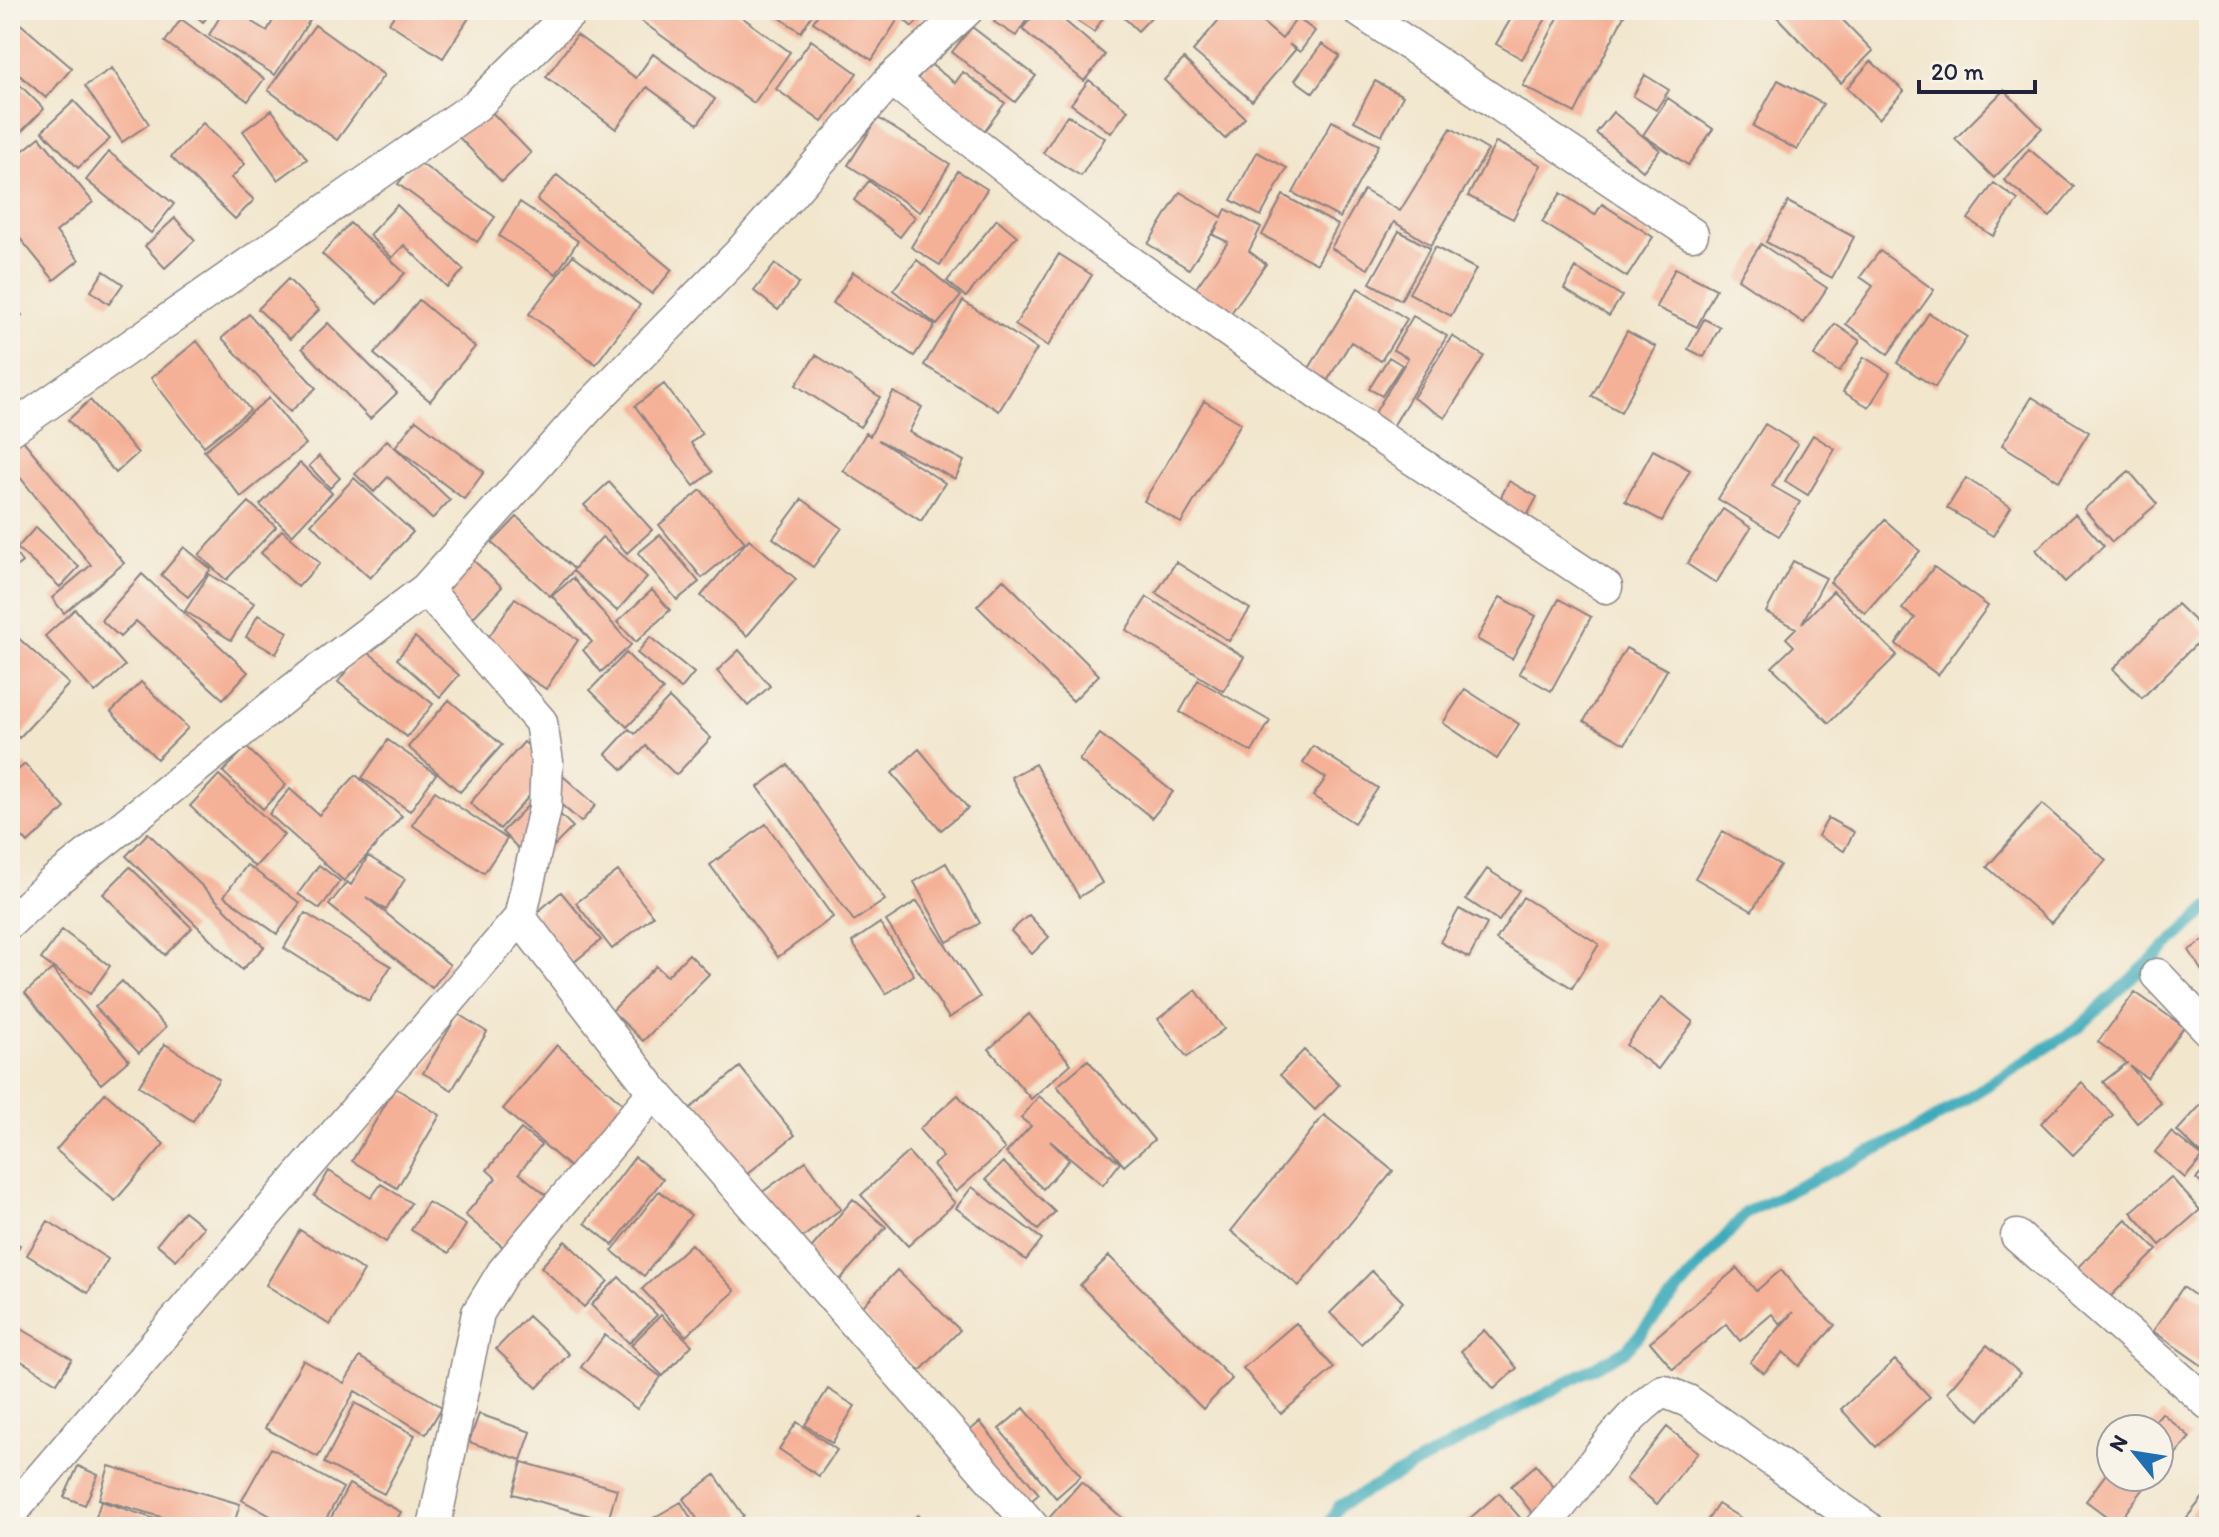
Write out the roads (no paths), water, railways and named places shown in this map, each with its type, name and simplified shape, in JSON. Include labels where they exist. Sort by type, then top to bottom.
[{"type":"street","points":[[10,430],[477,105],[573,10]]},
{"type":"street","points":[[10,922],[50,885],[294,689],[426,589],[587,409],[739,254],[891,79],[967,10]]},
{"type":"street","points":[[1358,10],[1692,234]]},
{"type":"street","points":[[891,79],[1103,243],[1374,433],[1606,587]]},
{"type":"street","points":[[10,1514],[520,918],[545,808],[547,762],[541,722],[426,589]]},
{"type":"street","points":[[520,918],[654,1092],[1033,1527]]},
{"type":"street","points":[[2157,975],[2209,1030]]},
{"type":"street","points":[[434,1527],[478,1313],[503,1272],[654,1092]]},
{"type":"street","points":[[2017,1236],[2209,1404]]},
{"type":"street","points":[[1542,1527],[1642,1404],[1663,1391],[1688,1401],[1867,1527]]},
{"type":"waterway","points":[[1327,1527],[1339,1506],[1626,1350],[1747,1212],[1918,1129],[2078,1028],[2209,907]]}]
